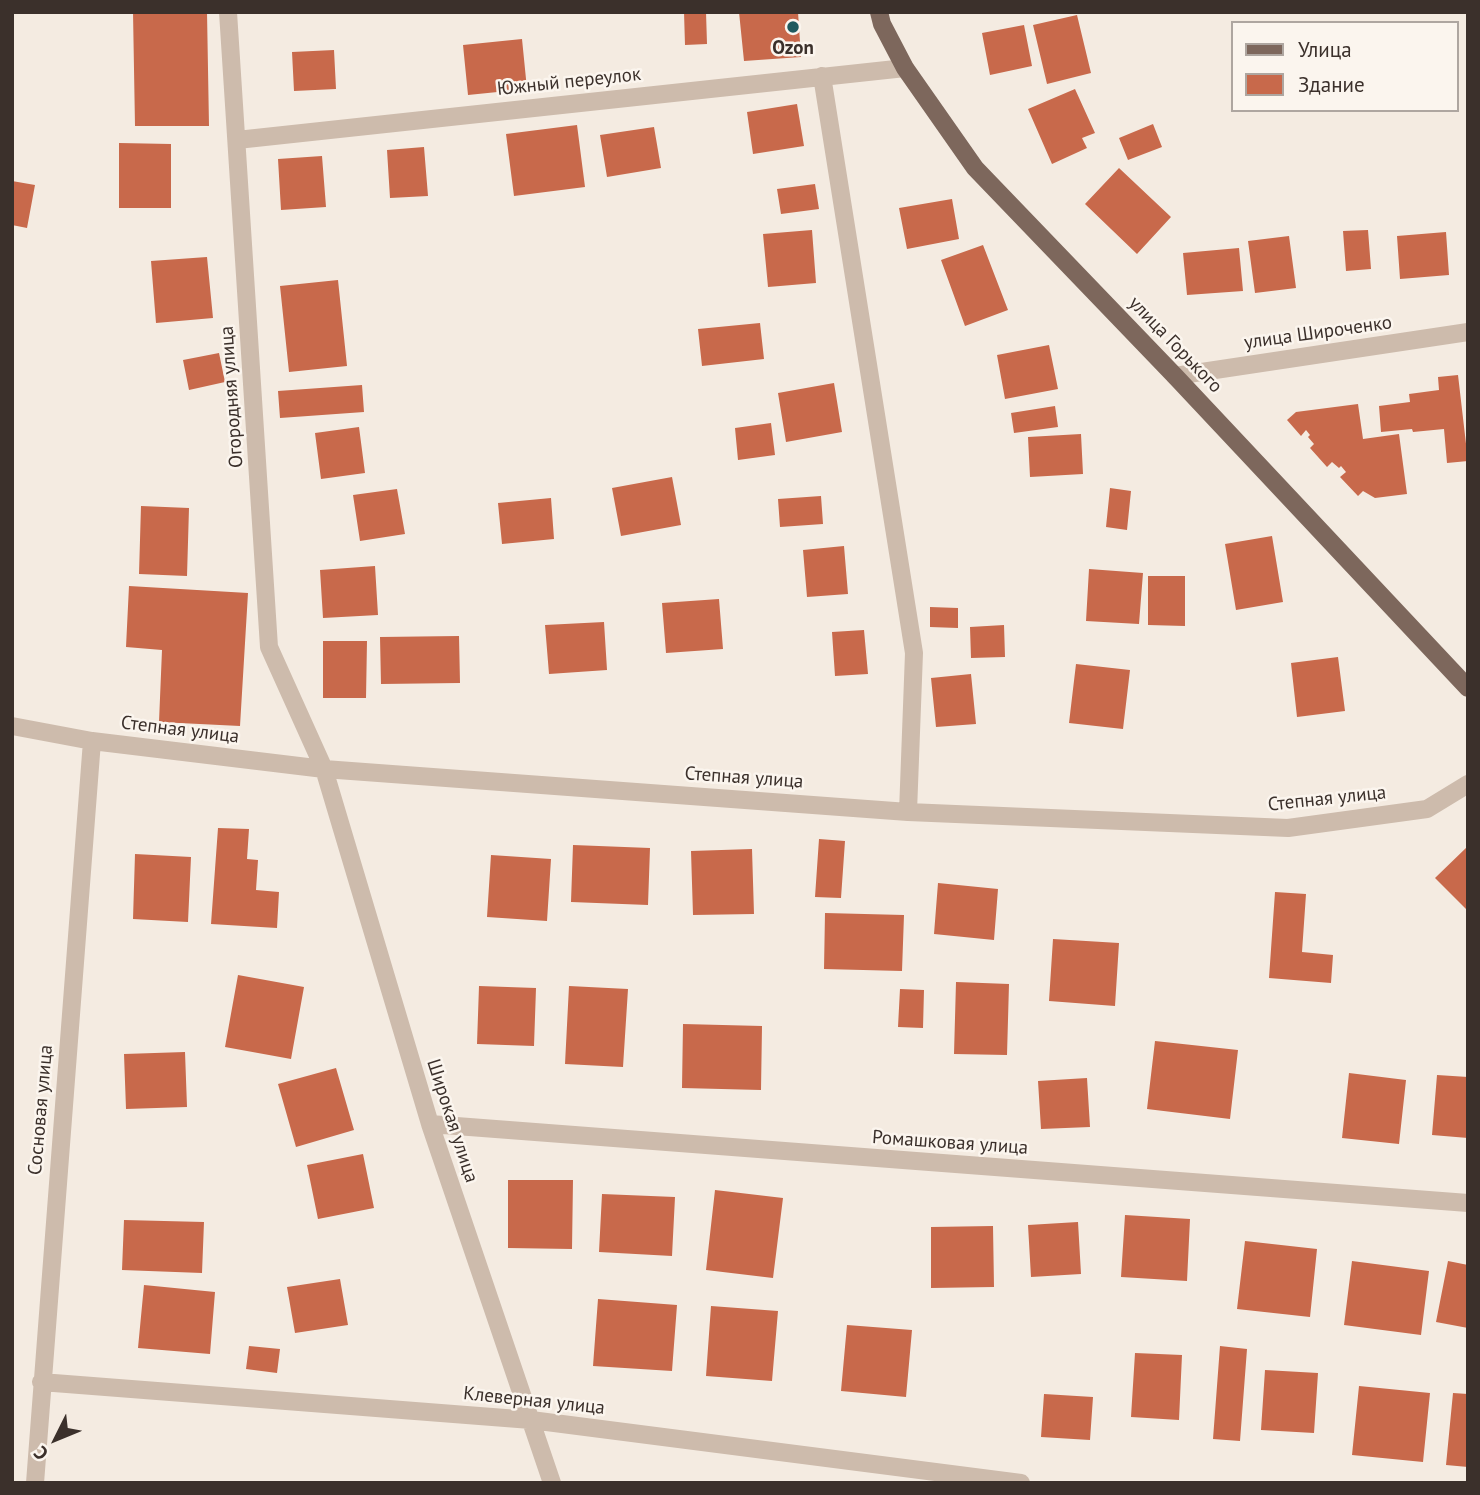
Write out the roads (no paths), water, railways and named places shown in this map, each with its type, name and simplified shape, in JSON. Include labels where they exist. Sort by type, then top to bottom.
[{"type":"main road","name":"улица Горького","points":[[879,12],[882,24],[905,68],[975,168],[1468,688]]},
{"type":"street","name":"Огородняя улица","points":[[228,12],[269,647],[324,769]]},
{"type":"street","name":"Южный переулок","points":[[237,140],[905,68]]},
{"type":"street","points":[[822,76],[914,653],[908,811]]},
{"type":"street","name":"улица Широченко","points":[[1175,376],[1468,332]]},
{"type":"street","name":"Степная улица","points":[[12,726],[92,741],[324,769],[908,811],[1288,828],[1427,809],[1468,784]]},
{"type":"street","name":"Сосновая улица","points":[[35,1483],[92,741]]},
{"type":"street","name":"Широкая улица","points":[[324,769],[430,1124],[552,1483]]},
{"type":"street","name":"Ромашковая улица","points":[[430,1124],[1468,1203]]},
{"type":"street","name":"Клеверная улица","points":[[41,1382],[531,1420],[1021,1483]]},
{"type":"place","name":"Ozon","points":[[793,27]]}]
